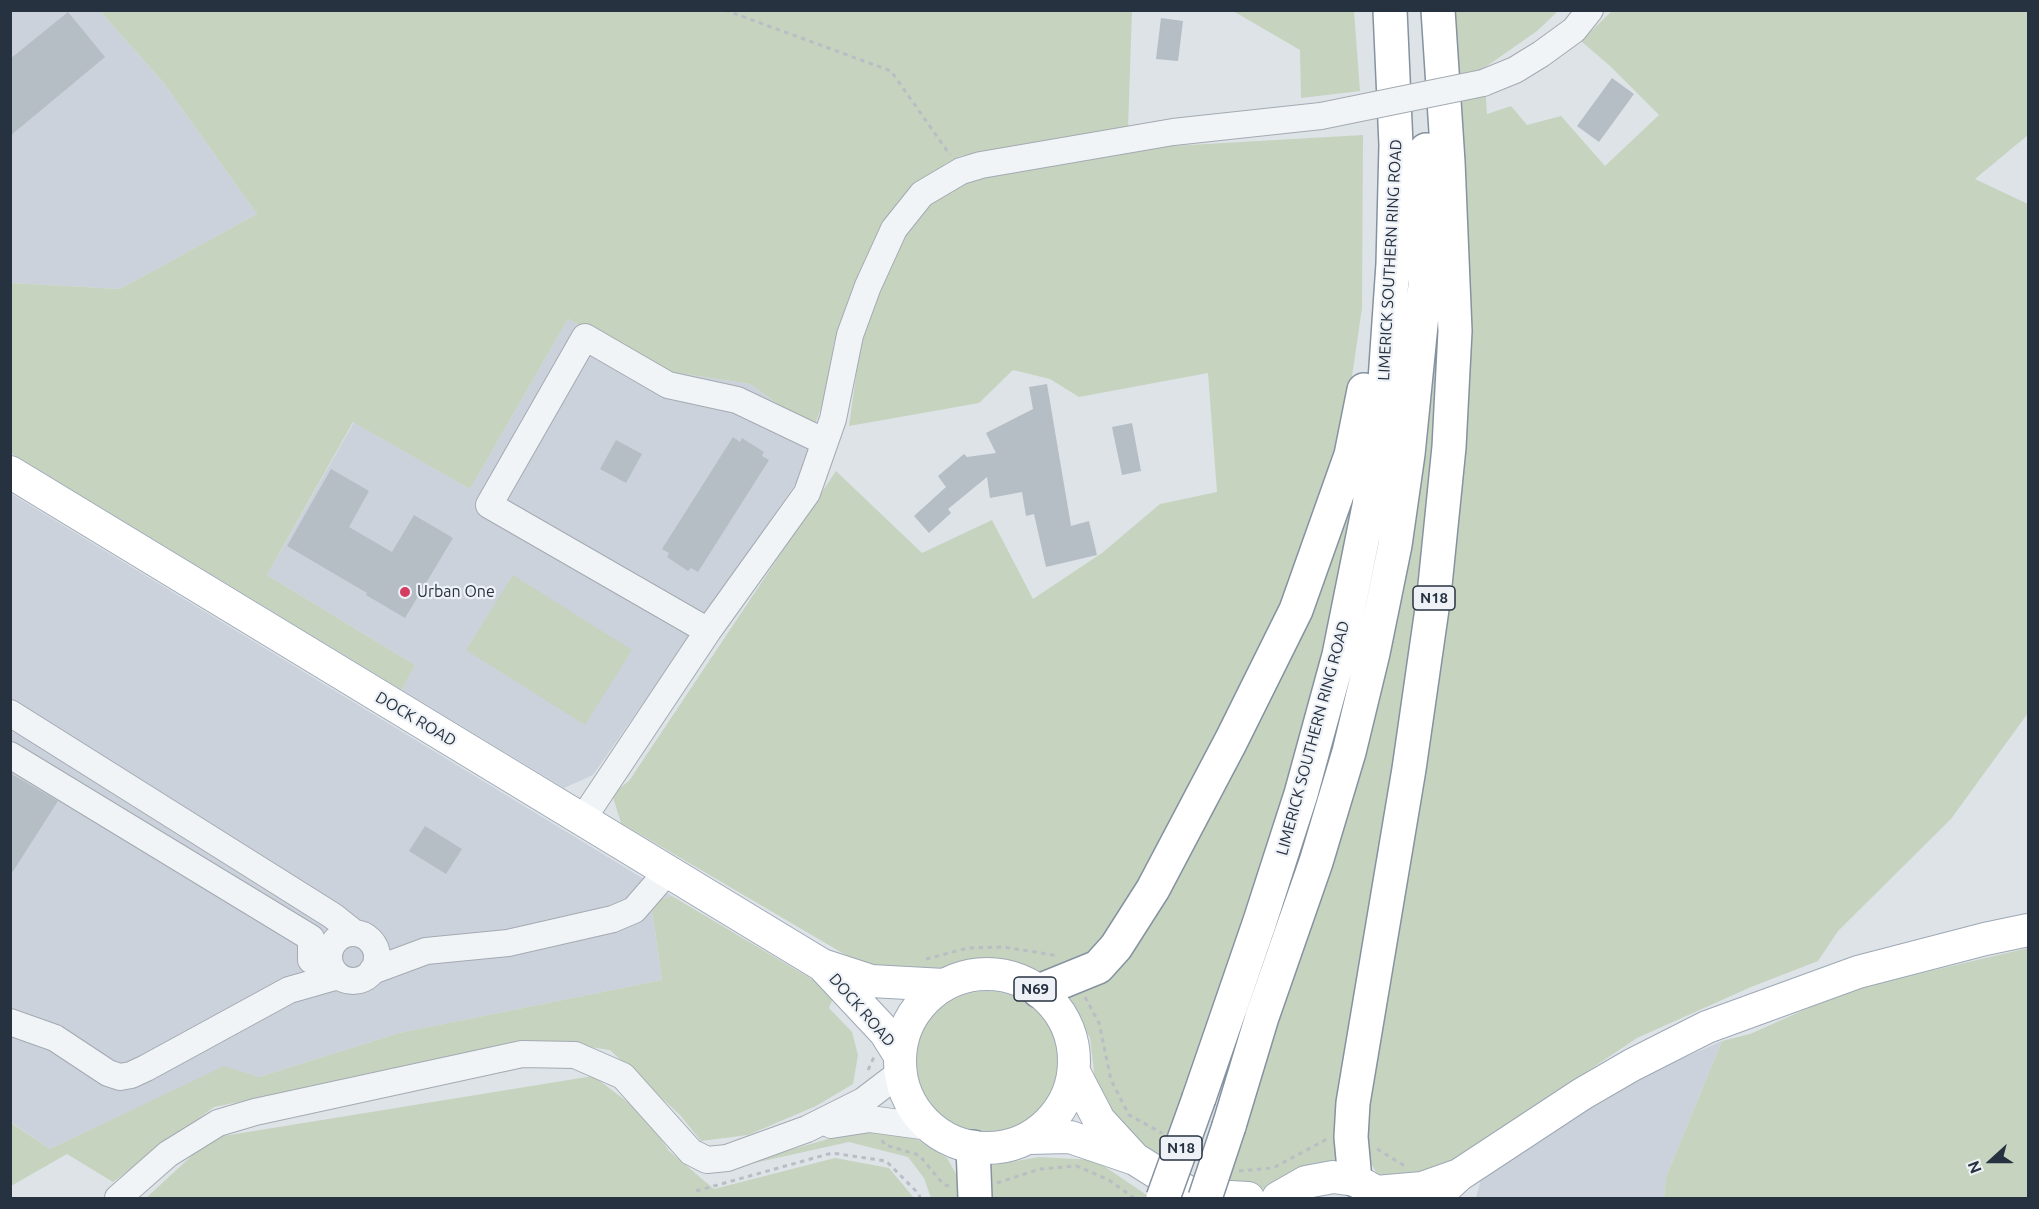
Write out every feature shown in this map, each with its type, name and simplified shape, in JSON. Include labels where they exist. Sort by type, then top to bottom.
[{"type":"highway","name":"N18","points":[[1368,10],[1377,288]]},
{"type":"highway","name":"LIMERICK SOUTHERN RING ROAD","points":[[1189,1198],[1229,1126],[1262,1017],[1316,862],[1349,752],[1373,653],[1395,545],[1408,454],[1425,285],[1427,170],[1425,63],[1421,10]]},
{"type":"highway","name":"N18","points":[[1371,1190],[1351,1137],[1353,1103],[1412,746],[1434,595],[1449,447],[1455,331],[1448,162],[1438,10]]},
{"type":"highway","name":"N18","points":[[1039,992],[1098,967],[1116,947],[1153,889],[1231,741],[1296,610],[1351,455],[1369,367],[1385,225],[1391,26]]},
{"type":"highway","name":"LIMERICK SOUTHERN RING ROAD","points":[[1189,1198],[1199,1098],[1301,794],[1339,655],[1369,506],[1385,381],[1393,264],[1396,145],[1391,26]]},
{"type":"highway","points":[[973,1147],[975,1198]]},
{"type":"main road","name":"DOCK ROAD","points":[[10,472],[822,965],[871,981],[944,986]]},
{"type":"main road","points":[[1434,1198],[1459,1175],[1582,1094],[1632,1065],[1707,1027],[1858,972],[2028,930]]},
{"type":"main road","name":"DOCK ROAD","points":[[822,965],[885,1032],[901,1064]]},
{"type":"main road","name":"N69","points":[[993,974],[1017,980],[1039,992],[1055,1008],[1067,1027],[1073,1049],[1074,1072],[1068,1092],[1059,1111],[1045,1126],[1028,1138],[1001,1148],[973,1147],[950,1140],[929,1126],[915,1111],[906,1092],[901,1064],[907,1028],[922,1004],[944,986],[968,976],[993,974]]},
{"type":"main road","name":"N69","points":[[1074,1072],[1099,1120],[1135,1159],[1189,1198],[1248,1198]]},
{"type":"main road","name":"N69","points":[[1028,1138],[1070,1137],[1135,1159]]},
{"type":"main road","points":[[1278,1198],[1306,1182],[1334,1177],[1371,1190],[1422,1188],[1459,1175]]},
{"type":"street","points":[[582,820],[708,631],[807,493],[833,419],[850,335],[868,286],[894,229],[922,194],[961,171],[981,165],[1173,132],[1321,116],[1483,83],[1515,70],[1541,54],[1574,30],[1590,10]]},
{"type":"street","points":[[708,631],[489,505],[585,337],[668,385],[737,400],[825,442]]},
{"type":"street","points":[[10,713],[361,935],[375,948],[377,956],[372,971]]},
{"type":"street","points":[[10,754],[317,950],[338,976],[352,981],[426,951],[508,943],[613,919],[633,910],[667,872]]},
{"type":"street","points":[[289,990],[317,950],[341,936],[361,935],[418,946],[426,951]]},
{"type":"street","points":[[10,1022],[55,1038],[108,1073],[120,1077],[146,1068],[289,990],[338,976]]},
{"type":"street","points":[[118,1198],[168,1154],[218,1123],[255,1112],[522,1054],[575,1054],[623,1076],[691,1152],[707,1160],[727,1158],[807,1129],[863,1101],[901,1064]]},
{"type":"street","points":[[807,1129],[870,1119],[929,1126]]},
{"type":"path","points":[[725,10],[891,71],[961,171]]},
{"type":"path","points":[[696,1191],[831,1153],[886,1161],[919,1194],[920,1198]]},
{"type":"shaded area","points":[[10,11],[100,11],[163,82],[257,214],[120,289],[11,283]]},
{"type":"shaded area","points":[[568,319],[659,370],[750,384],[813,430],[808,466],[593,775],[564,788],[402,690],[415,665],[267,575],[354,422],[470,489]]},
{"type":"shaded area","points":[[10,493],[672,896],[651,902],[662,980],[399,1033],[259,1077],[224,1067],[50,1149],[11,1122]]},
{"type":"shaded area","points":[[1722,1041],[1666,1177],[1664,1198],[1476,1198],[1481,1179],[1618,1087]]},
{"type":"green space","points":[[100,11],[1132,11],[1128,128],[960,156],[945,164],[891,211],[834,342],[827,392],[813,430],[750,384],[659,370],[568,319],[470,489],[353,422],[267,575],[415,665],[402,690],[11,453],[10,283],[120,289],[257,214],[163,82]]},
{"type":"green space","points":[[1233,11],[1354,11],[1360,91],[1301,98],[1300,50]]},
{"type":"green space","points":[[1448,11],[1558,11],[1537,31],[1484,68],[1487,114],[1511,106],[1527,125],[1561,116],[1605,166],[1659,115],[1610,66],[1581,41],[1612,11],[2028,11],[2028,135],[1975,179],[2028,204],[2028,713],[1951,819],[1838,931],[1818,961],[1751,987],[1637,1038],[1455,1160],[1431,1173],[1400,1179],[1378,1176],[1367,1156],[1364,1125],[1436,624]]},
{"type":"green space","points":[[1363,135],[1362,308],[1345,424],[1309,537],[1252,678],[1118,928],[1091,962],[1047,973],[990,958],[938,973],[896,976],[856,961],[621,823],[612,794],[629,781],[836,471],[922,553],[992,520],[1033,599],[1102,553],[1160,504],[1217,492],[1208,373],[1079,397],[1050,379],[1013,370],[979,403],[849,426],[864,318],[905,227],[938,195],[975,173],[1118,149]]},
{"type":"green space","points":[[1429,314],[1440,320],[1426,548],[1334,1166],[1300,1169],[1263,1189],[1226,1186],[1339,832],[1415,523]]},
{"type":"green space","points":[[1353,497],[1345,554],[1299,757],[1162,1159],[1118,1127],[1097,1096],[1090,1038],[1067,998],[1113,973]]},
{"type":"green space","points":[[513,575],[632,650],[585,725],[466,650]]},
{"type":"green space","points":[[672,896],[835,993],[829,1008],[852,1032],[858,1055],[853,1084],[816,1106],[748,1135],[701,1141],[680,1115],[610,1050],[547,1041],[214,1107],[113,1182],[67,1154],[11,1186],[10,1122],[50,1149],[224,1066],[259,1077],[399,1033],[662,980],[651,902]]},
{"type":"green space","points":[[2028,948],[2028,1198],[1664,1198],[1666,1177],[1722,1041],[1750,1034],[1849,990]]},
{"type":"green space","points":[[987,991],[1001,992],[1015,997],[1028,1003],[1039,1012],[1048,1023],[1054,1036],[1059,1050],[1059,1078],[1054,1092],[1048,1105],[1039,1116],[1028,1125],[1015,1131],[1001,1136],[987,1137],[973,1136],[959,1131],[946,1125],[935,1116],[926,1105],[920,1092],[915,1078],[914,1064],[915,1050],[920,1036],[926,1023],[935,1012],[946,1003],[959,997],[973,992]]},
{"type":"green space","points":[[593,1076],[645,1115],[669,1151],[714,1189],[835,1158],[889,1168],[914,1198],[146,1198],[211,1138]]},
{"type":"green space","points":[[880,1130],[910,1135],[947,1158],[963,1186],[963,1198],[931,1198],[924,1178],[908,1157],[849,1142],[718,1171],[828,1139]]},
{"type":"green space","points":[[1039,1157],[1095,1160],[1151,1198],[988,1198],[983,1167]]},
{"type":"building","points":[[68,12],[105,57],[10,136],[10,59]]},
{"type":"building","points":[[1161,18],[1183,21],[1178,61],[1156,59]]},
{"type":"building","points":[[1612,78],[1634,94],[1599,142],[1577,126]]},
{"type":"building","points":[[1047,384],[1071,526],[1089,521],[1097,555],[1046,567],[1034,514],[1026,516],[1022,492],[990,498],[987,477],[948,509],[951,513],[929,533],[914,516],[946,487],[938,476],[964,454],[967,457],[996,453],[986,433],[1033,409],[1029,387]]},
{"type":"building","points":[[1132,423],[1141,471],[1122,475],[1112,427]]},
{"type":"building","points":[[733,437],[740,442],[742,438],[764,452],[762,456],[769,460],[698,572],[691,568],[688,571],[667,557],[669,553],[662,549]]},
{"type":"building","points":[[616,440],[642,454],[626,483],[600,469]]},
{"type":"building","points":[[331,469],[369,491],[349,527],[392,552],[414,515],[453,538],[405,618],[287,546]]},
{"type":"building","points":[[10,773],[58,801],[10,876]]},
{"type":"building","points":[[425,826],[462,849],[446,874],[409,851]]},
{"type":"place","name":"Urban One","points":[[405,592]]}]
